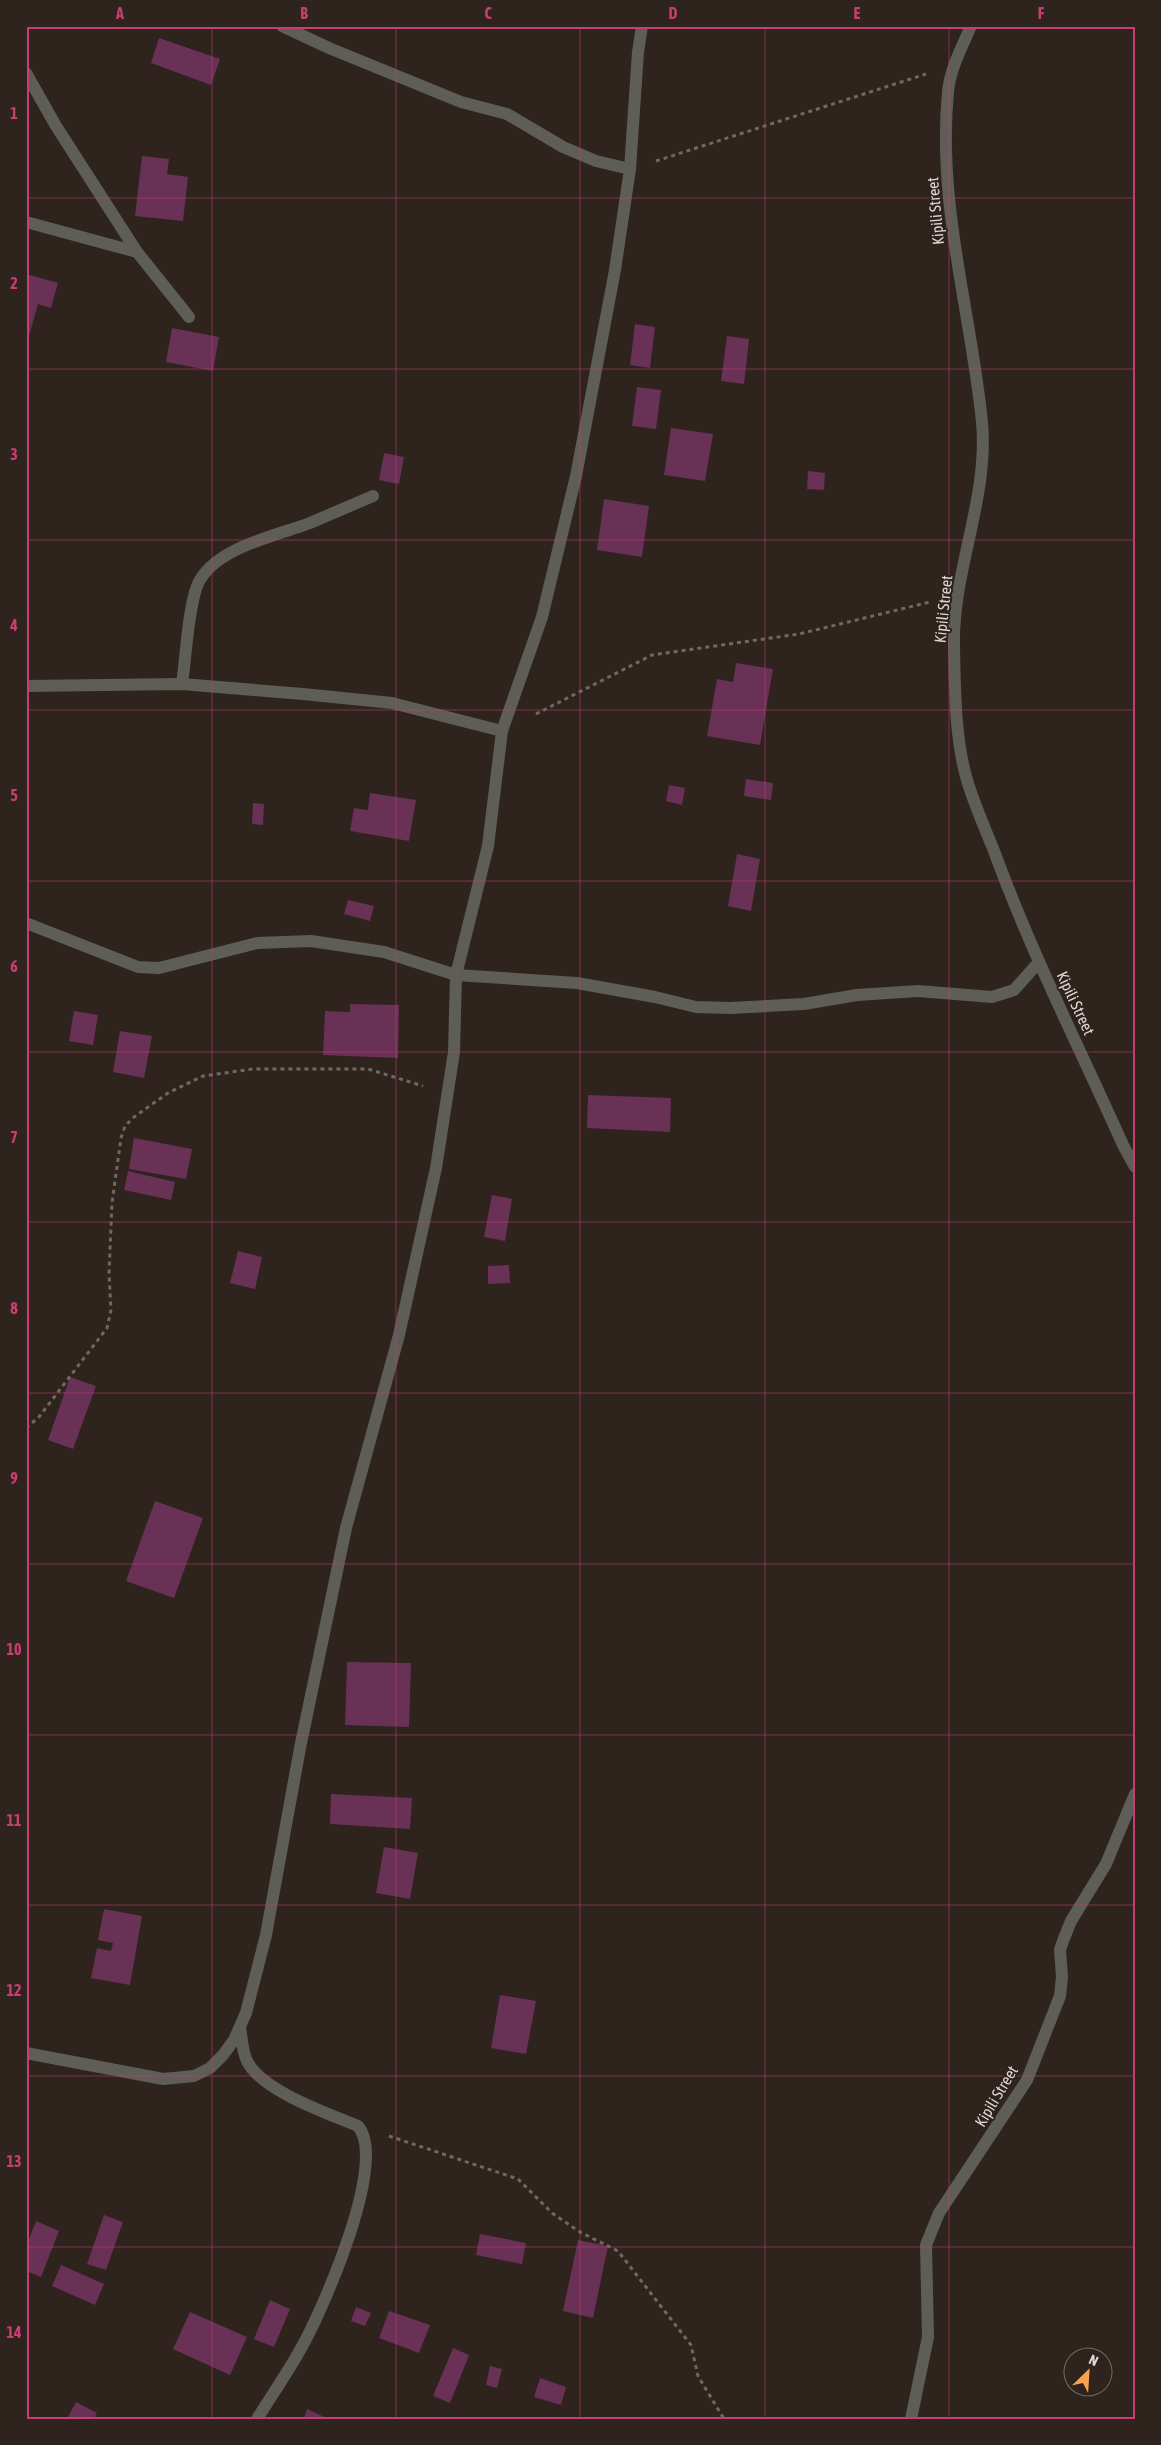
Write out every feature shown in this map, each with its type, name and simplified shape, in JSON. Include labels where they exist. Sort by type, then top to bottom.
[{"type":"street","points":[[282,26],[329,48],[461,102],[507,114],[563,147],[596,160],[630,169]]},
{"type":"street","points":[[26,2053],[163,2079],[194,2076],[210,2068],[234,2040],[246,2013],[266,1935],[300,1748],[346,1528],[399,1335],[436,1168],[454,1052],[456,975],[488,846],[502,731],[542,617],[572,494],[615,270],[630,169],[642,26]]},
{"type":"street","name":"Kipili Street","points":[[970,26],[955,64],[948,90],[947,167],[953,240],[970,334],[982,426],[979,494],[958,596],[954,644],[960,747],[967,780],[1015,909],[1135,1167]]},
{"type":"street","points":[[26,73],[56,126],[137,252],[189,317]]},
{"type":"street","points":[[26,222],[137,252]]},
{"type":"street","points":[[182,684],[196,588],[207,571],[229,553],[255,541],[310,523],[373,496]]},
{"type":"street","points":[[26,686],[182,684],[392,703],[502,731]]},
{"type":"street","points":[[26,923],[138,967],[159,968],[257,944],[311,941],[384,952],[456,975],[577,984],[654,997],[696,1007],[730,1008],[804,1004],[857,995],[918,991],[992,997],[1014,990],[1039,962]]},
{"type":"street","name":"Kipili Street","points":[[911,2419],[928,2337],[928,2279],[925,2254],[928,2236],[939,2213],[1027,2080],[1060,1996],[1062,1978],[1060,1950],[1063,1941],[1071,1922],[1106,1864],[1135,1794]]},
{"type":"street","points":[[240,2027],[246,2060],[257,2074],[288,2096],[358,2126],[364,2136],[367,2160],[350,2238],[305,2341],[257,2419]]},
{"type":"path","points":[[630,169],[955,64]]},
{"type":"path","points":[[502,731],[652,655],[800,634],[958,596]]},
{"type":"path","points":[[26,1428],[39,1417],[107,1328],[111,1310],[109,1273],[112,1203],[121,1138],[125,1126],[134,1116],[168,1094],[203,1076],[253,1068],[368,1068],[448,1094]]},
{"type":"path","points":[[358,2126],[518,2179],[552,2213],[580,2232],[618,2251],[691,2345],[698,2376],[724,2419]]},
{"type":"building","points":[[159,38],[220,59],[211,85],[151,63]]},
{"type":"building","points":[[142,156],[169,159],[167,174],[188,177],[183,221],[135,216]]},
{"type":"building","points":[[26,274],[58,283],[51,308],[38,304],[27,343]]},
{"type":"building","points":[[635,324],[655,327],[650,368],[630,365]]},
{"type":"building","points":[[172,328],[219,337],[213,371],[166,362]]},
{"type":"building","points":[[727,336],[749,339],[744,384],[721,381]]},
{"type":"building","points":[[637,387],[661,390],[656,429],[632,426]]},
{"type":"building","points":[[671,428],[713,434],[705,481],[664,475]]},
{"type":"building","points":[[384,453],[404,457],[399,484],[379,480]]},
{"type":"building","points":[[808,471],[825,473],[824,490],[807,489]]},
{"type":"building","points":[[604,499],[649,506],[642,557],[597,550]]},
{"type":"building","points":[[736,663],[773,669],[760,745],[707,736],[717,679],[733,682]]},
{"type":"building","points":[[746,779],[773,783],[771,800],[744,796]]},
{"type":"building","points":[[669,785],[685,788],[682,805],[666,801]]},
{"type":"building","points":[[370,793],[416,800],[409,841],[350,831],[354,808],[368,810]]},
{"type":"building","points":[[253,803],[264,804],[263,825],[252,824]]},
{"type":"building","points":[[737,854],[760,859],[751,911],[728,906]]},
{"type":"building","points":[[348,900],[374,906],[370,921],[344,914]]},
{"type":"building","points":[[350,1004],[399,1005],[398,1058],[323,1055],[325,1011],[350,1012]]},
{"type":"building","points":[[74,1011],[98,1015],[93,1045],[69,1041]]},
{"type":"building","points":[[120,1031],[152,1036],[144,1078],[113,1072]]},
{"type":"building","points":[[588,1095],[671,1098],[670,1132],[587,1128]]},
{"type":"building","points":[[134,1138],[192,1149],[186,1179],[129,1169]]},
{"type":"building","points":[[128,1171],[175,1182],[171,1200],[124,1190]]},
{"type":"building","points":[[492,1195],[512,1199],[505,1241],[484,1237]]},
{"type":"building","points":[[238,1251],[262,1257],[255,1289],[230,1283]]},
{"type":"building","points":[[509,1265],[510,1283],[488,1284],[488,1266]]},
{"type":"building","points":[[70,1377],[96,1386],[73,1449],[48,1440]]},
{"type":"building","points":[[155,1501],[203,1518],[174,1598],[126,1581]]},
{"type":"building","points":[[347,1662],[411,1663],[409,1727],[345,1725]]},
{"type":"building","points":[[331,1794],[412,1798],[410,1829],[330,1824]]},
{"type":"building","points":[[384,1847],[418,1853],[410,1899],[376,1893]]},
{"type":"building","points":[[104,1909],[142,1916],[130,1985],[91,1978],[97,1948],[111,1951],[113,1943],[98,1940]]},
{"type":"building","points":[[500,1995],[536,2001],[526,2054],[491,2048]]},
{"type":"building","points":[[104,2215],[123,2222],[106,2270],[87,2264]]},
{"type":"building","points":[[36,2221],[59,2231],[41,2277],[26,2271],[26,2247]]},
{"type":"building","points":[[480,2234],[526,2243],[522,2264],[476,2255]]},
{"type":"building","points":[[578,2240],[608,2246],[593,2318],[563,2311]]},
{"type":"building","points":[[61,2265],[104,2284],[95,2305],[52,2286]]},
{"type":"building","points":[[270,2300],[290,2309],[274,2347],[254,2339]]},
{"type":"building","points":[[356,2307],[371,2313],[365,2326],[351,2321]]},
{"type":"building","points":[[389,2311],[430,2325],[419,2353],[379,2338]]},
{"type":"building","points":[[190,2312],[247,2337],[230,2375],[173,2349]]},
{"type":"building","points":[[453,2348],[469,2355],[450,2403],[433,2396]]},
{"type":"building","points":[[490,2366],[502,2369],[497,2388],[486,2385]]},
{"type":"building","points":[[540,2378],[566,2387],[561,2405],[534,2397]]},
{"type":"building","points":[[76,2402],[97,2413],[94,2419],[67,2419]]},
{"type":"building","points":[[307,2409],[329,2419],[304,2419]]}]
